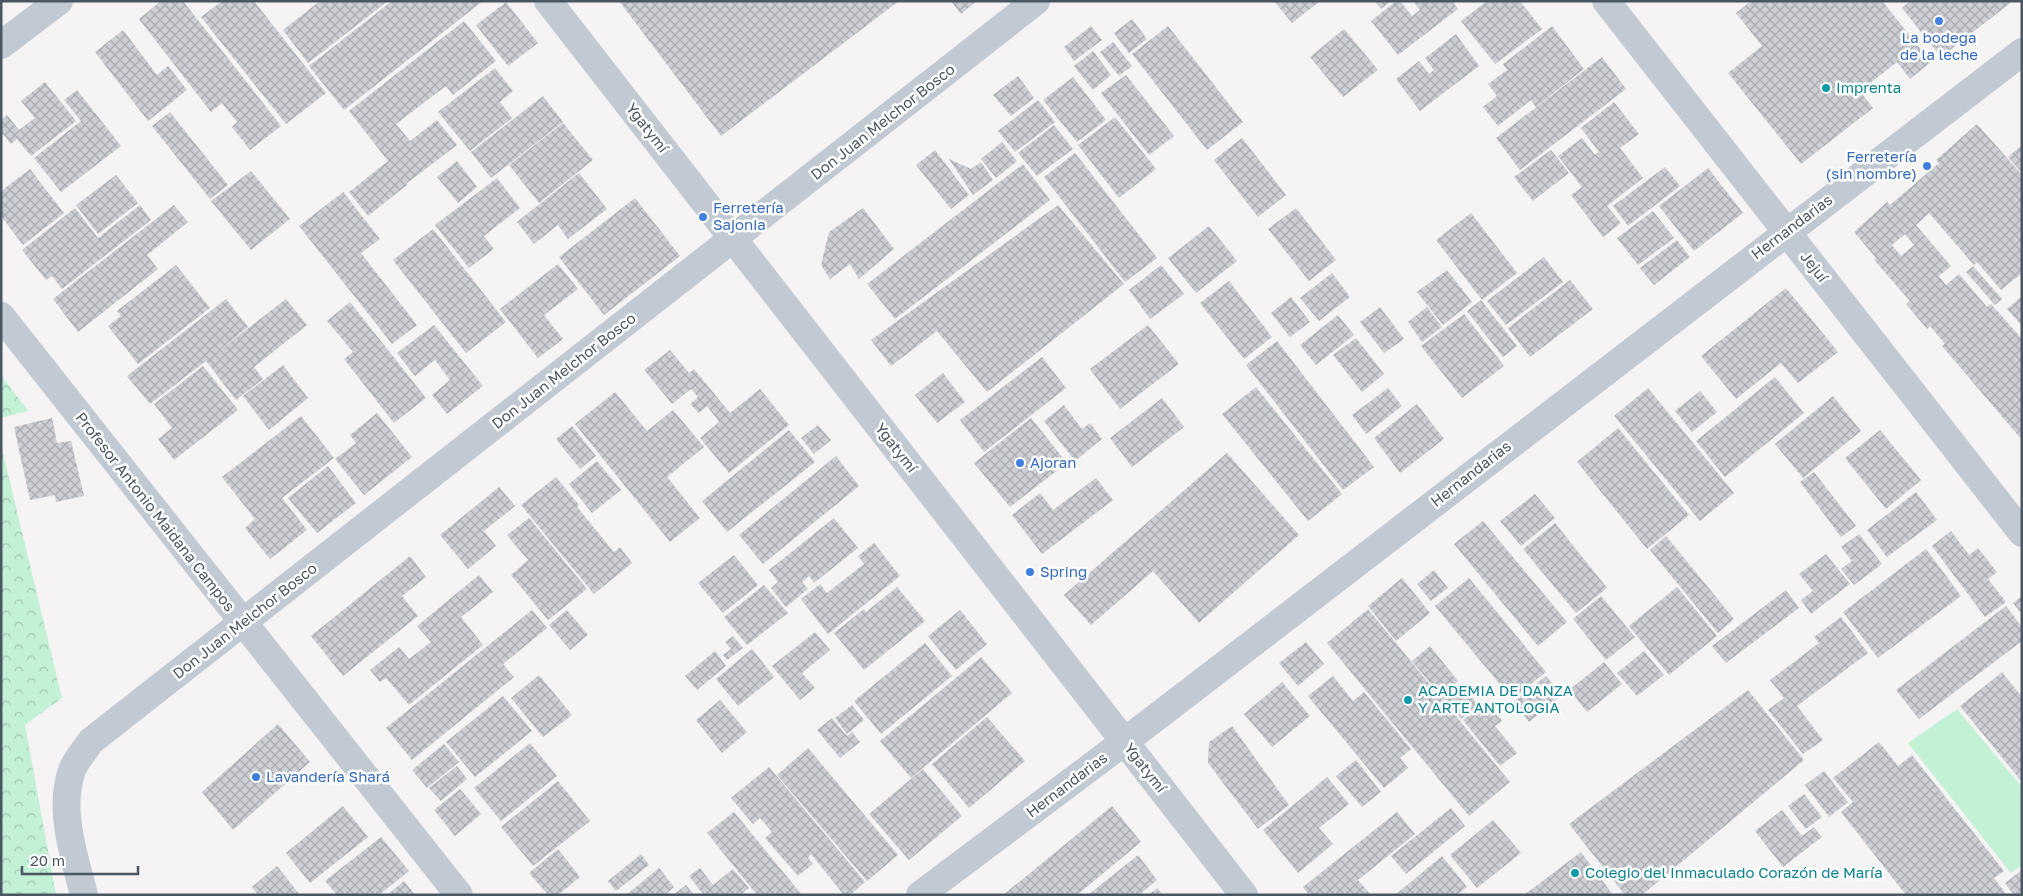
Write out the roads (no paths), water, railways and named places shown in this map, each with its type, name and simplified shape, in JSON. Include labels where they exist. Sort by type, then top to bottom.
[{"type":"street","points":[[1,45],[59,1]]},
{"type":"street","name":"Ygatymí","points":[[548,1],[1244,895]]},
{"type":"street","name":"Don Juan Melchor Bosco","points":[[84,895],[68,825],[68,790],[72,769],[91,741],[1036,1]]},
{"type":"street","name":"Jejuí","points":[[1606,1],[2022,533]]},
{"type":"street","name":"Hernandarias","points":[[920,895],[1124,742],[2022,52]]},
{"type":"street","name":"Profesor Antonio Maidana Campos","points":[[1,316],[459,895]]},
{"type":"place","name":"La bodega de la leche","points":[[1939,21]]},
{"type":"place","name":"Imprenta","points":[[1826,88]]},
{"type":"place","name":"Ferretería (sin nombre)","points":[[1927,166]]},
{"type":"place","name":"Ferretería Sajonia","points":[[703,217]]},
{"type":"place","name":"Ajoran","points":[[1020,463]]},
{"type":"place","name":"Spring","points":[[1030,572]]},
{"type":"place","name":"ACADEMIA DE DANZA Y ARTE ANTOLOGIA","points":[[1408,700]]},
{"type":"place","name":"Lavandería Shará","points":[[256,777]]},
{"type":"place","name":"Colegio del Inmaculado Corazón de María","points":[[1575,873]]}]
